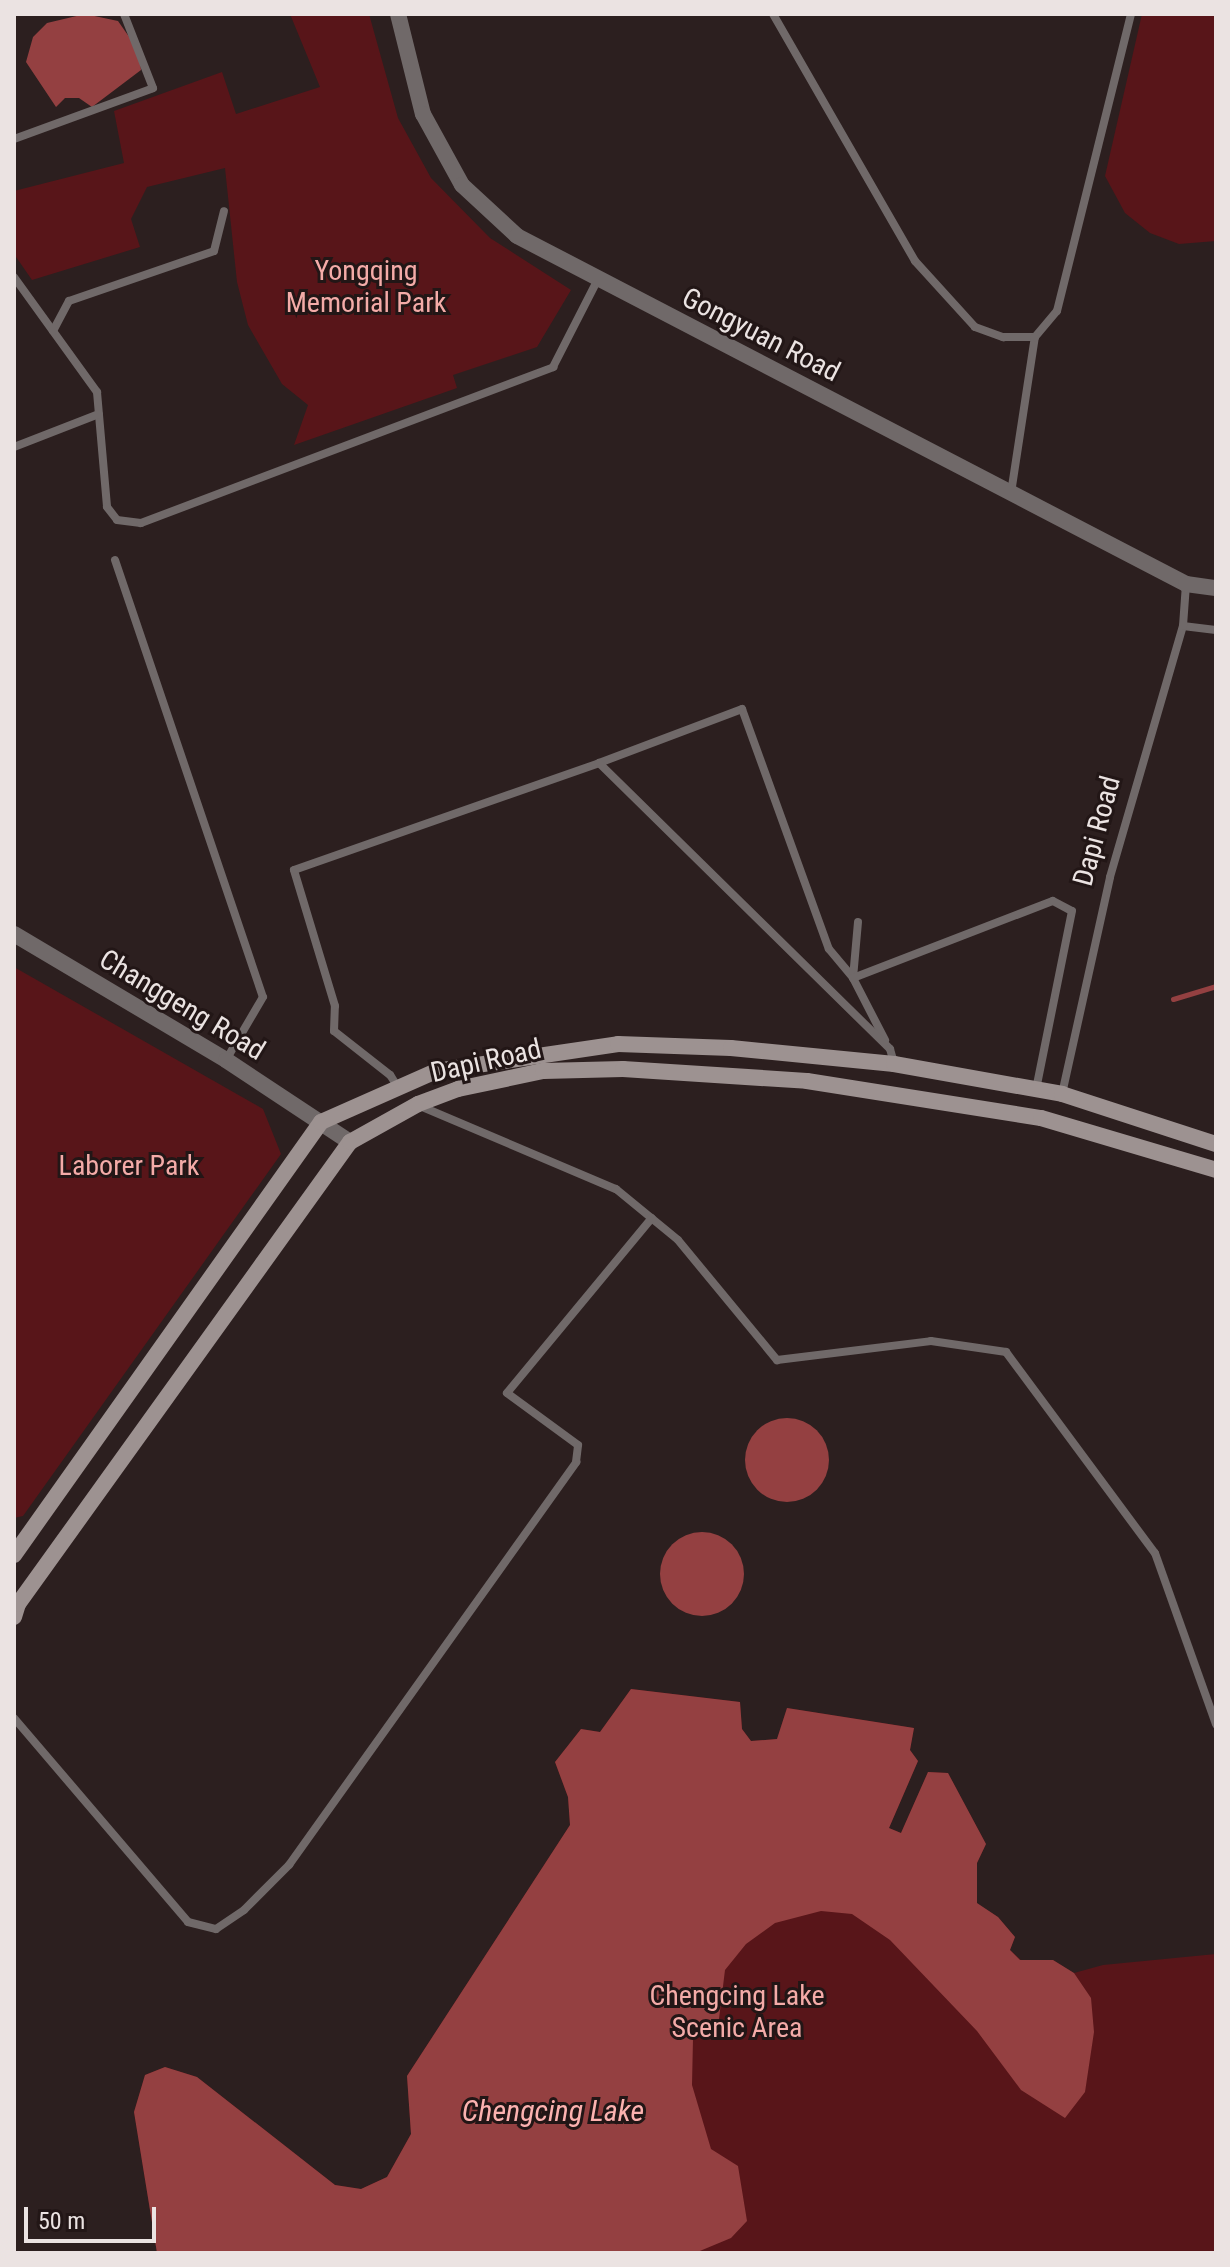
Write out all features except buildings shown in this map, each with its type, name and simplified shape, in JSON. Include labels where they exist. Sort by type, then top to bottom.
[{"type":"main road","name":"Dapi Road","points":[[14,1555],[321,1122],[436,1071],[618,1044],[892,1057],[1062,1094],[1216,1144]]},
{"type":"main road","name":"Dapi Road","points":[[14,1617],[27,1591],[350,1142],[418,1104],[458,1089],[543,1071],[623,1069],[807,1081],[1041,1118],[1216,1170]]},
{"type":"street","name":"Gongyuan Road","points":[[398,14],[423,114],[462,185],[517,236],[1186,584],[1216,588]]},
{"type":"street","name":"Changgeng Road","points":[[14,934],[226,1060],[350,1142]]},
{"type":"lane","points":[[14,139],[153,88],[124,14]]},
{"type":"lane","points":[[773,14],[915,261],[975,327],[1003,337],[1035,337]]},
{"type":"lane","points":[[1011,493],[1035,337],[1057,311],[1131,14]]},
{"type":"lane","points":[[53,331],[69,301],[214,251],[224,211]]},
{"type":"lane","points":[[14,277],[97,392],[107,507],[117,520],[141,523],[553,367],[598,279]]},
{"type":"lane","points":[[14,447],[99,414]]},
{"type":"lane","points":[[115,560],[263,997],[226,1060]]},
{"type":"lane","name":"Dapi Road","points":[[1062,1094],[1110,877],[1183,626],[1186,584]]},
{"type":"lane","points":[[1183,626],[1216,630]]},
{"type":"lane","points":[[397,1086],[390,1075],[334,1031],[335,1006],[294,870],[599,763],[742,709],[829,949],[853,978],[892,1057]]},
{"type":"lane","points":[[599,763],[892,1057]]},
{"type":"lane","points":[[853,978],[1053,901],[1072,911],[1036,1089]]},
{"type":"lane","points":[[853,978],[858,922]]},
{"type":"lane","points":[[418,1104],[616,1189],[678,1240],[777,1360],[931,1341],[1006,1352],[1155,1553],[1216,1724]]},
{"type":"lane","points":[[14,1718],[188,1922],[216,1929],[244,1910],[289,1865],[576,1462],[578,1445],[507,1393],[652,1218]]},
{"type":"green space","name":"Yongqing Memorial Park","points":[[290,14],[369,14],[398,118],[431,178],[490,238],[571,290],[537,347],[453,375],[457,388],[294,445],[308,405],[282,384],[248,325],[237,282],[225,168],[147,187],[131,219],[140,247],[32,280],[14,254],[14,191],[124,163],[114,111],[222,72],[236,114],[320,87]]},
{"type":"green space","points":[[1142,14],[1216,14],[1216,241],[1179,244],[1150,233],[1125,213],[1105,176]]},
{"type":"green space","name":"Laborer Park","points":[[14,967],[263,1109],[281,1154],[23,1516],[14,1518]]},
{"type":"green space","name":"Chengcing Lake","points":[[631,1689],[740,1702],[742,1729],[751,1741],[777,1739],[787,1708],[914,1728],[910,1750],[918,1761],[889,1828],[901,1833],[928,1772],[948,1773],[986,1844],[977,1863],[976,1903],[998,1917],[1015,1937],[1010,1950],[1021,1960],[1053,1960],[1074,1973],[1103,1965],[1216,1954],[1216,2253],[157,2253],[134,2112],[145,2075],[165,2067],[197,2077],[335,2185],[361,2189],[387,2177],[411,2134],[407,2076],[570,1825],[568,1797],[555,1762],[581,1729],[600,1732]]},
{"type":"water","points":[[85,14],[118,21],[139,51],[141,70],[92,107],[79,98],[65,98],[56,107],[26,62],[33,37],[47,23]]},
{"type":"water","points":[[787,1418],[810,1425],[822,1437],[829,1460],[822,1483],[810,1495],[787,1502],[764,1495],[752,1483],[745,1460],[752,1437],[764,1425]]},
{"type":"water","points":[[702,1532],[725,1539],[737,1551],[744,1574],[737,1597],[725,1609],[702,1616],[679,1609],[667,1597],[660,1574],[667,1551],[679,1539]]},
{"type":"water","name":"Chengcing Lake","points":[[631,1689],[740,1702],[742,1729],[751,1741],[777,1739],[787,1708],[914,1728],[910,1750],[918,1761],[889,1828],[901,1833],[928,1772],[948,1773],[986,1844],[977,1863],[977,1903],[998,1917],[1015,1937],[1010,1950],[1020,1960],[1053,1960],[1074,1973],[1091,1998],[1094,2032],[1085,2092],[1065,2118],[1021,2090],[977,2031],[890,1940],[852,1914],[821,1911],[775,1923],[746,1944],[725,1970],[718,2027],[693,2039],[692,2085],[711,2149],[738,2166],[747,2221],[731,2238],[695,2253],[157,2253],[134,2112],[145,2075],[165,2067],[197,2077],[335,2185],[361,2189],[387,2177],[411,2134],[407,2076],[570,1825],[568,1797],[555,1762],[581,1729],[600,1732]]},
{"type":"waterway","points":[[1173,999],[1216,986]]},
{"type":"park label","name":"Chengcing Lake Scenic Area","points":[[737,2012]]}]
